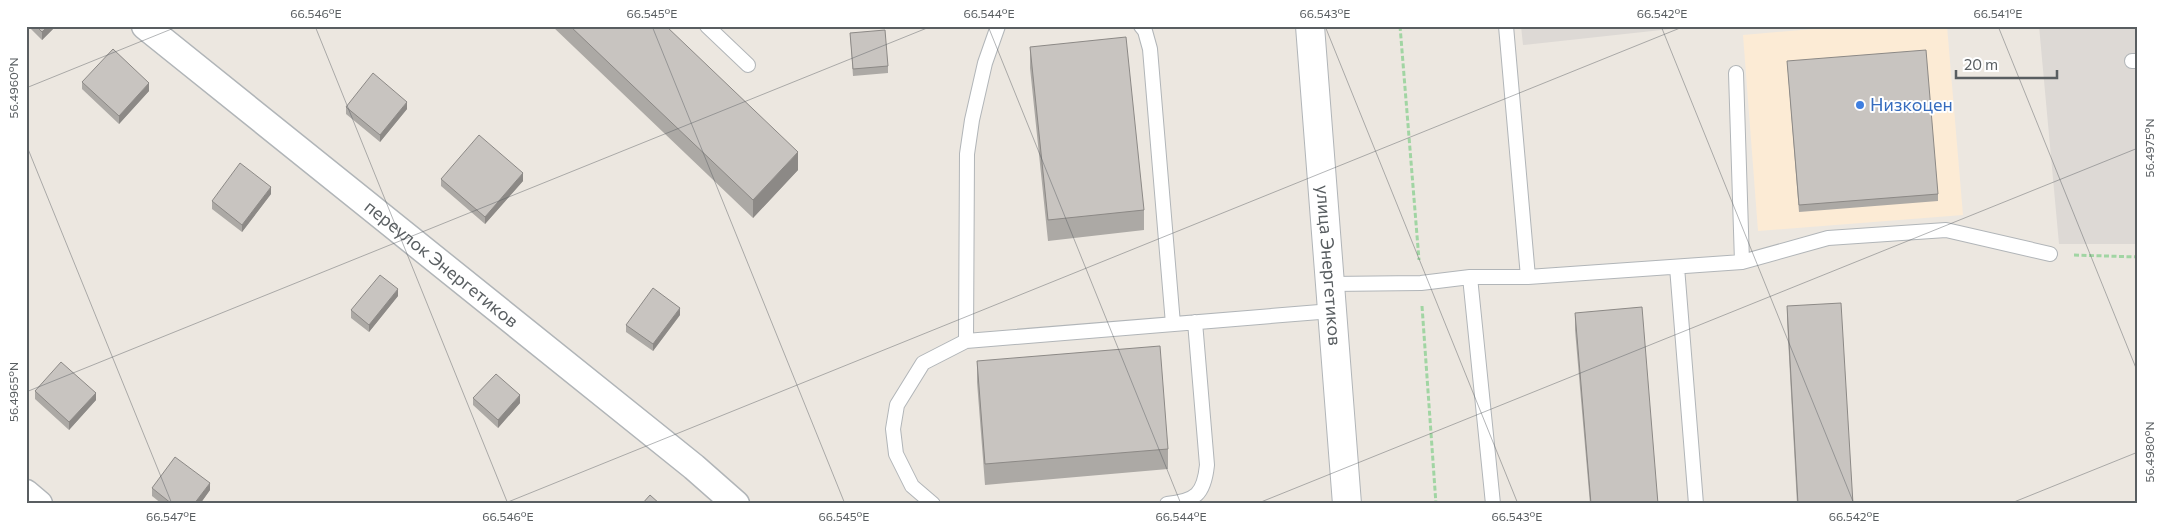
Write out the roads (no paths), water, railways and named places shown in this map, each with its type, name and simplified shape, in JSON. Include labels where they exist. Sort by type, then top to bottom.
[{"type":"street","name":"переулок Энергетиков","points":[[145,26],[694,467],[736,504]]},
{"type":"street","name":"улица Энергетиков","points":[[1310,26],[1347,504]]},
{"type":"street","points":[[26,493],[39,504]]},
{"type":"lane","points":[[707,26],[748,65]]},
{"type":"lane","points":[[966,341],[968,154],[972,120],[985,63],[998,26]]},
{"type":"lane","points":[[1141,26],[1145,31],[1150,49],[1173,324]]},
{"type":"lane","points":[[1506,26],[1528,277]]},
{"type":"lane","points":[[1736,72],[1742,262]]},
{"type":"lane","points":[[1330,284],[1421,283],[1470,277],[1528,277],[1742,262],[1828,238],[1946,230],[2050,254]]},
{"type":"lane","points":[[1677,267],[1696,504]]},
{"type":"lane","points":[[1470,277],[1493,504]]},
{"type":"lane","points":[[933,504],[912,486],[896,454],[893,429],[897,405],[923,363],[966,341],[1332,311]]},
{"type":"lane","points":[[1167,504],[1179,503],[1196,496],[1205,484],[1206,465],[1195,322]]},
{"type":"place","name":"Низкоцен","points":[[1860,105]]}]
